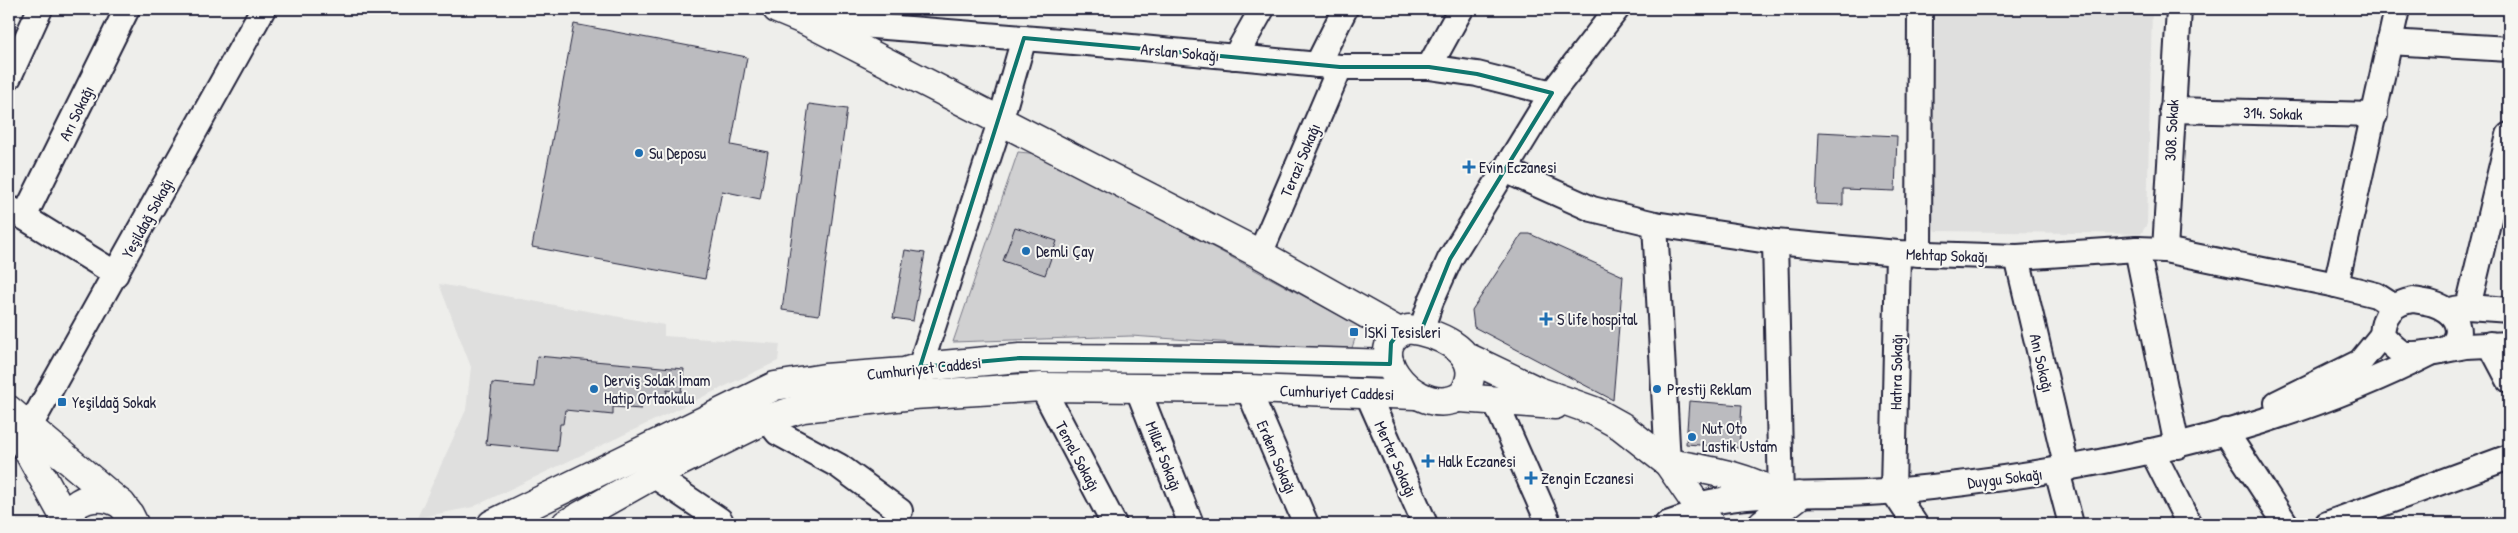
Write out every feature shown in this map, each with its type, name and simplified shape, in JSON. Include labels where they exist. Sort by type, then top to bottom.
[{"type":"main road","points":[[777,9],[806,21],[1410,331],[1444,340],[1465,356],[1538,391],[1594,411],[1621,426],[1668,463],[1703,514]]},
{"type":"main road","points":[[1410,331],[1391,343],[1388,355],[1397,378],[1416,395],[1439,401],[1460,398],[1533,402],[1594,411]]},
{"type":"main road","points":[[1460,398],[1467,389],[1471,376],[1470,363],[1465,356]]},
{"type":"main road","name":"Cumhuriyet Caddesi","points":[[492,524],[775,386],[825,378],[904,372],[920,367],[1020,358],[1231,359],[1390,364]]},
{"type":"main road","name":"Cumhuriyet Caddesi","points":[[566,524],[653,475],[767,419],[803,408],[876,399],[1042,387],[1248,389],[1416,395]]},
{"type":"main road","points":[[16,420],[27,449],[65,522],[80,502],[90,498],[112,499],[128,514]]},
{"type":"main road","points":[[16,420],[128,514],[155,524]]},
{"type":"main road","points":[[1668,463],[1737,475],[1790,496],[1762,524]]},
{"type":"street","points":[[9,77],[40,9]]},
{"type":"street","name":"Arı Sokağı","points":[[16,212],[127,9]]},
{"type":"street","name":"Yeşildağ Sokağı","points":[[16,420],[116,274],[262,9]]},
{"type":"street","points":[[1235,57],[1262,9]]},
{"type":"street","points":[[1317,65],[1345,9]]},
{"type":"street","points":[[1429,67],[1461,9]]},
{"type":"street","points":[[1410,331],[1431,301],[1450,259],[1552,93],[1617,9]]},
{"type":"street","name":"Hatıra Sokağı","points":[[1893,492],[1909,253],[1920,9]]},
{"type":"street","name":"308. Sokak","points":[[2166,250],[2172,110],[2179,9]]},
{"type":"street","points":[[2336,285],[2375,116],[2389,42],[2398,9]]},
{"type":"street","name":"Arslan Sokağı","points":[[806,21],[1024,38],[1340,67],[1429,67],[1477,74],[1552,93]]},
{"type":"street","points":[[920,367],[1000,122],[1024,38]]},
{"type":"street","points":[[2389,42],[2509,49]]},
{"type":"street","name":"Terazi Sokağı","points":[[1260,254],[1340,67]]},
{"type":"street","name":"314. Sokak","points":[[2172,110],[2375,116]]},
{"type":"street","points":[[2225,431],[2356,388],[2450,346],[2456,338],[2458,327],[2456,319],[2457,308],[2509,135]]},
{"type":"street","name":"Mehtap Sokağı","points":[[1505,170],[1592,209],[1655,224],[1775,242],[1909,253],[2017,257],[2137,249],[2166,250],[2336,285],[2376,295],[2393,306]]},
{"type":"street","points":[[16,212],[116,274]]},
{"type":"street","points":[[1655,224],[1668,463]]},
{"type":"street","points":[[1775,242],[1790,496]]},
{"type":"street","points":[[2137,249],[2176,446]]},
{"type":"street","name":"Anı Sokağı","points":[[2017,257],[2062,470],[2071,524]]},
{"type":"street","points":[[2225,431],[2292,394],[2347,370],[2360,362],[2382,335],[2383,324],[2393,306],[2413,300],[2457,308],[2509,310]]},
{"type":"street","points":[[2382,335],[2390,344],[2403,353],[2436,352],[2500,344],[2509,380]]},
{"type":"street","name":"Temel Sokağı","points":[[1042,387],[1114,524]]},
{"type":"street","name":"Millet Sokağı","points":[[1137,387],[1191,524]]},
{"type":"street","name":"Erdem Sokağı","points":[[1248,389],[1306,524]]},
{"type":"street","name":"Merter Sokağı","points":[[1367,393],[1425,524]]},
{"type":"street","points":[[1495,401],[1549,524]]},
{"type":"street","points":[[767,419],[778,433],[839,466],[900,511]]},
{"type":"street","points":[[2225,431],[2286,524]]},
{"type":"street","name":"Duygu Sokağı","points":[[1667,524],[1703,514],[1770,504],[1790,496],[1893,492],[2062,470],[2176,446],[2225,431]]},
{"type":"street","points":[[2152,451],[2189,524]]},
{"type":"street","points":[[2327,524],[2509,457]]},
{"type":"street","points":[[653,475],[721,523]]},
{"type":"street","points":[[1893,492],[1915,524]]},
{"type":"highlighted area","points":[[1024,38],[1340,67],[1429,67],[1477,74],[1552,93],[1450,259],[1421,331],[1399,332],[1391,343],[1390,364],[1020,358],[920,367]]},
{"type":"shaded area","points":[[1931,9],[2152,9],[2147,224],[2141,234],[1936,231],[1927,222]]},
{"type":"shaded area","points":[[1018,152],[1040,154],[1359,326],[1351,351],[1131,336],[953,342]]},
{"type":"shaded area","name":"Derviş Solak İmam Hatip Ortaokulu","points":[[439,284],[664,325],[664,336],[780,344],[778,361],[473,507],[417,518],[466,410],[471,367]]},
{"type":"building","name":"Su Deposu","points":[[574,24],[747,57],[731,145],[768,152],[760,199],[722,191],[705,279],[532,247]]},
{"type":"building","points":[[809,104],[847,109],[819,315],[782,310]]},
{"type":"building","points":[[1819,132],[1897,136],[1895,191],[1843,189],[1843,205],[1816,204]]},
{"type":"building","points":[[1015,227],[1057,241],[1045,275],[1003,261]]},
{"type":"building","name":"S life hospital","points":[[1522,234],[1530,234],[1623,276],[1613,400],[1474,327],[1472,310]]},
{"type":"building","points":[[905,250],[925,253],[913,321],[893,318]]},
{"type":"building","points":[[537,356],[684,369],[681,392],[667,390],[666,399],[642,397],[641,409],[613,407],[613,415],[565,410],[563,424],[560,424],[557,451],[486,444],[492,383],[534,387]]},
{"type":"building","points":[[1689,401],[1742,405],[1739,448],[1686,444]]},
{"type":"place","name":"Su Deposu","points":[[639,153]]},
{"type":"place","name":"Evin Eczanesi","points":[[1469,167]]},
{"type":"place","name":"Demli Çay","points":[[1026,251]]},
{"type":"place","name":"S life hospital","points":[[1546,319]]},
{"type":"place","name":"İSKİ Tesisleri","points":[[1354,332]]},
{"type":"place","name":"Derviş Solak İmam Hatip Ortaokulu","points":[[594,389]]},
{"type":"place","name":"Prestij Reklam","points":[[1657,389]]},
{"type":"place","name":"Yeşildağ Sokak","points":[[62,402]]},
{"type":"place","name":"Nut Oto Lastik Ustam","points":[[1692,437]]},
{"type":"place","name":"Halk Eczanesi","points":[[1428,461]]},
{"type":"place","name":"Zengin Eczanesi","points":[[1531,478]]}]
